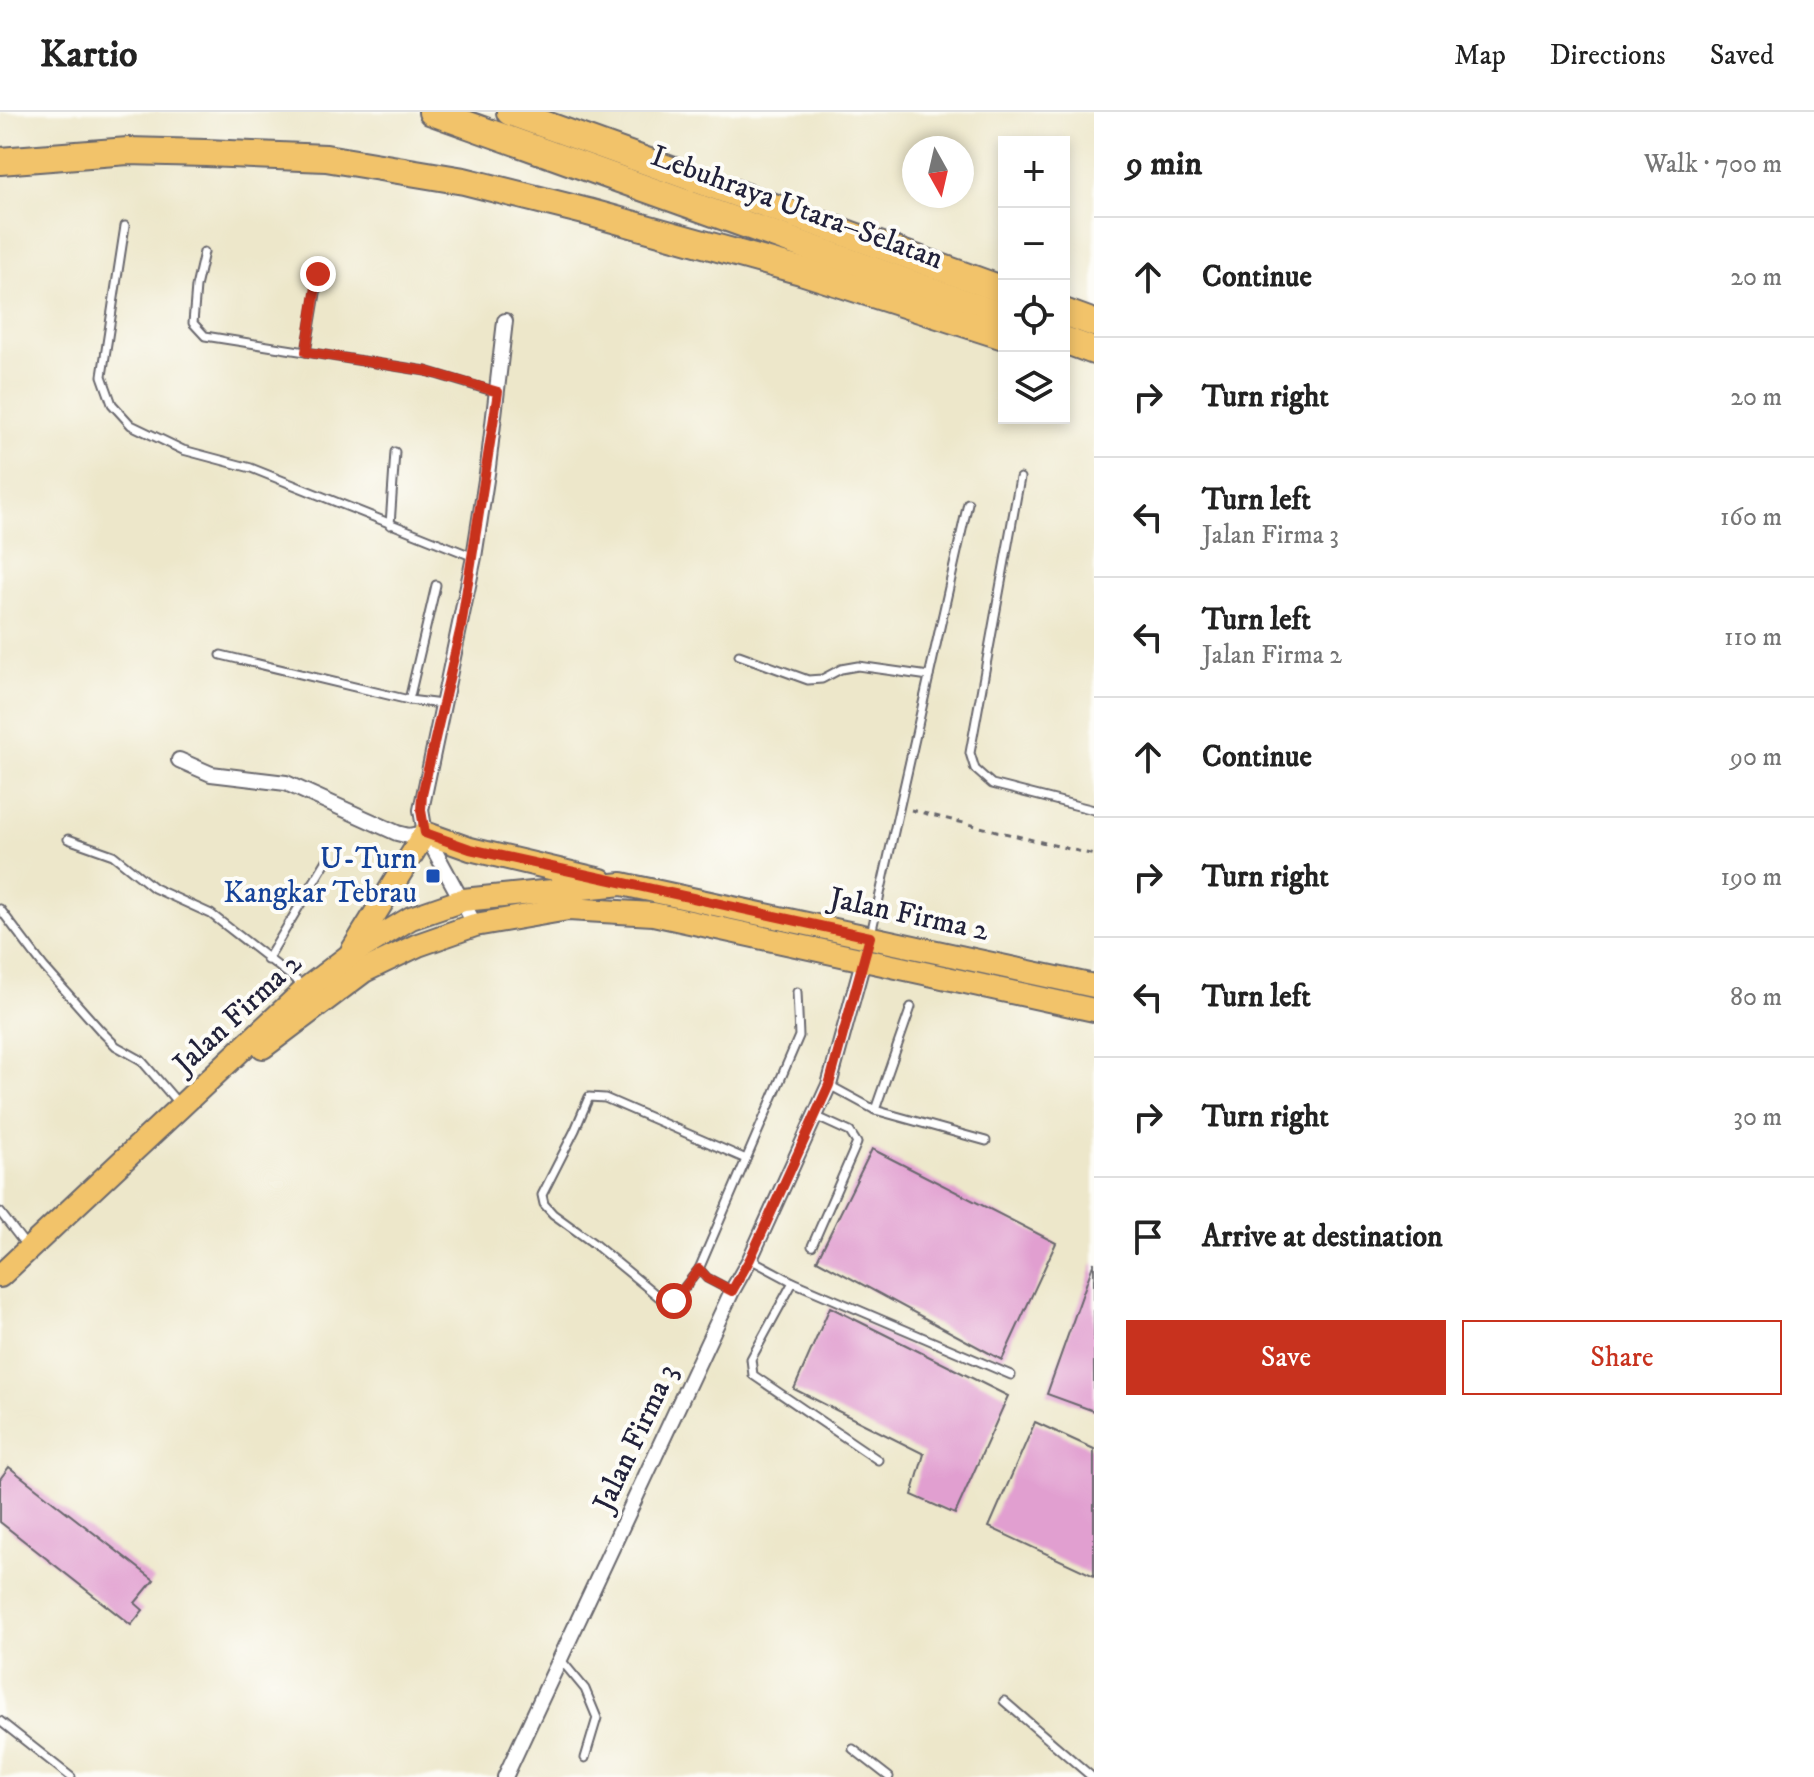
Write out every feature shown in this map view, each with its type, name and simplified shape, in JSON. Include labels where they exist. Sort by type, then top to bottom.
[{"type":"highway","name":"Lebuhraya Utara–Selatan","points":[[432,112],[998,315]]},
{"type":"highway","name":"Lebuhraya Utara–Selatan","points":[[510,112],[998,288]]},
{"type":"highway","points":[[0,161],[128,151],[221,153],[326,158],[464,181],[801,271],[998,334]]},
{"type":"highway","points":[[1070,323],[1080,342]]},
{"type":"main road","points":[[350,955],[425,833],[470,849],[622,884]]},
{"type":"main road","name":"Jalan Firma 2","points":[[0,1276],[182,1107],[315,995],[350,955],[411,918],[463,900],[622,884],[1094,986]]},
{"type":"main road","name":"Jalan Firma 2","points":[[315,995],[418,945],[475,925],[568,909],[653,914],[1094,1010]]},
{"type":"street","points":[[475,925],[425,833],[421,810],[474,557],[505,321]]},
{"type":"street","points":[[179,760],[211,774],[286,783],[397,833],[409,836],[425,833]]},
{"type":"street","name":"Jalan Firma 3","points":[[505,1777],[829,1085],[870,937]]},
{"type":"lane","points":[[125,226],[102,376],[112,404],[131,425],[183,450],[251,468],[474,557]]},
{"type":"lane","points":[[204,252],[196,287],[193,323],[205,336],[426,371],[498,392]]},
{"type":"lane","points":[[306,352],[320,270]]},
{"type":"lane","points":[[390,525],[395,452]]},
{"type":"lane","points":[[1020,478],[970,753],[975,769],[992,784],[1094,810]]},
{"type":"lane","points":[[870,937],[968,503]]},
{"type":"lane","points":[[409,700],[436,585]]},
{"type":"lane","points":[[221,655],[409,700],[442,704]]},
{"type":"lane","points":[[739,655],[808,680],[822,679],[841,669],[868,666],[929,676]]},
{"type":"lane","points":[[68,839],[113,855],[154,888],[211,914],[315,995]]},
{"type":"lane","points":[[267,960],[327,860]]},
{"type":"lane","points":[[0,909],[44,967],[100,1030],[116,1046],[141,1060],[182,1107]]},
{"type":"lane","points":[[746,1159],[594,1095],[589,1097],[542,1195],[544,1204],[553,1214],[665,1302],[674,1301],[699,1269],[799,1036],[797,992]]},
{"type":"lane","points":[[875,1110],[911,1007]]},
{"type":"lane","points":[[829,1085],[875,1110],[986,1141]]},
{"type":"lane","points":[[812,1246],[857,1143],[850,1132],[815,1116]]},
{"type":"lane","points":[[0,1212],[28,1249]]},
{"type":"lane","points":[[750,1259],[793,1282],[1011,1375]]},
{"type":"lane","points":[[699,1269],[707,1278],[732,1291]]},
{"type":"lane","points":[[793,1282],[751,1359],[753,1375],[878,1460]]},
{"type":"lane","points":[[561,1660],[585,1689],[597,1718],[585,1758]]},
{"type":"lane","points":[[1004,1701],[1092,1777]]},
{"type":"lane","points":[[0,1721],[71,1777]]},
{"type":"lane","points":[[853,1749],[889,1777]]},
{"type":"path","points":[[899,808],[1094,855]]},
{"type":"building","points":[[872,1149],[1056,1243],[1002,1360],[817,1260]]},
{"type":"building","points":[[1094,1262],[1094,1411],[1047,1394]]},
{"type":"building","points":[[830,1307],[1008,1396],[955,1514],[912,1495],[924,1454],[794,1389]]},
{"type":"building","points":[[1035,1422],[1094,1449],[1094,1576],[989,1527]]},
{"type":"building","points":[[9,1467],[154,1580],[135,1603],[143,1610],[131,1625],[0,1522],[0,1479]]},
{"type":"place","name":"U-Turn Kangkar Tebrau","points":[[433,876]]},
{"type":"route","points":[[318,274],[306,352],[426,371],[498,392],[461,627],[422,795],[425,833],[470,849],[870,937],[829,1085],[750,1259],[732,1291],[707,1278],[699,1269],[674,1301]]}]
